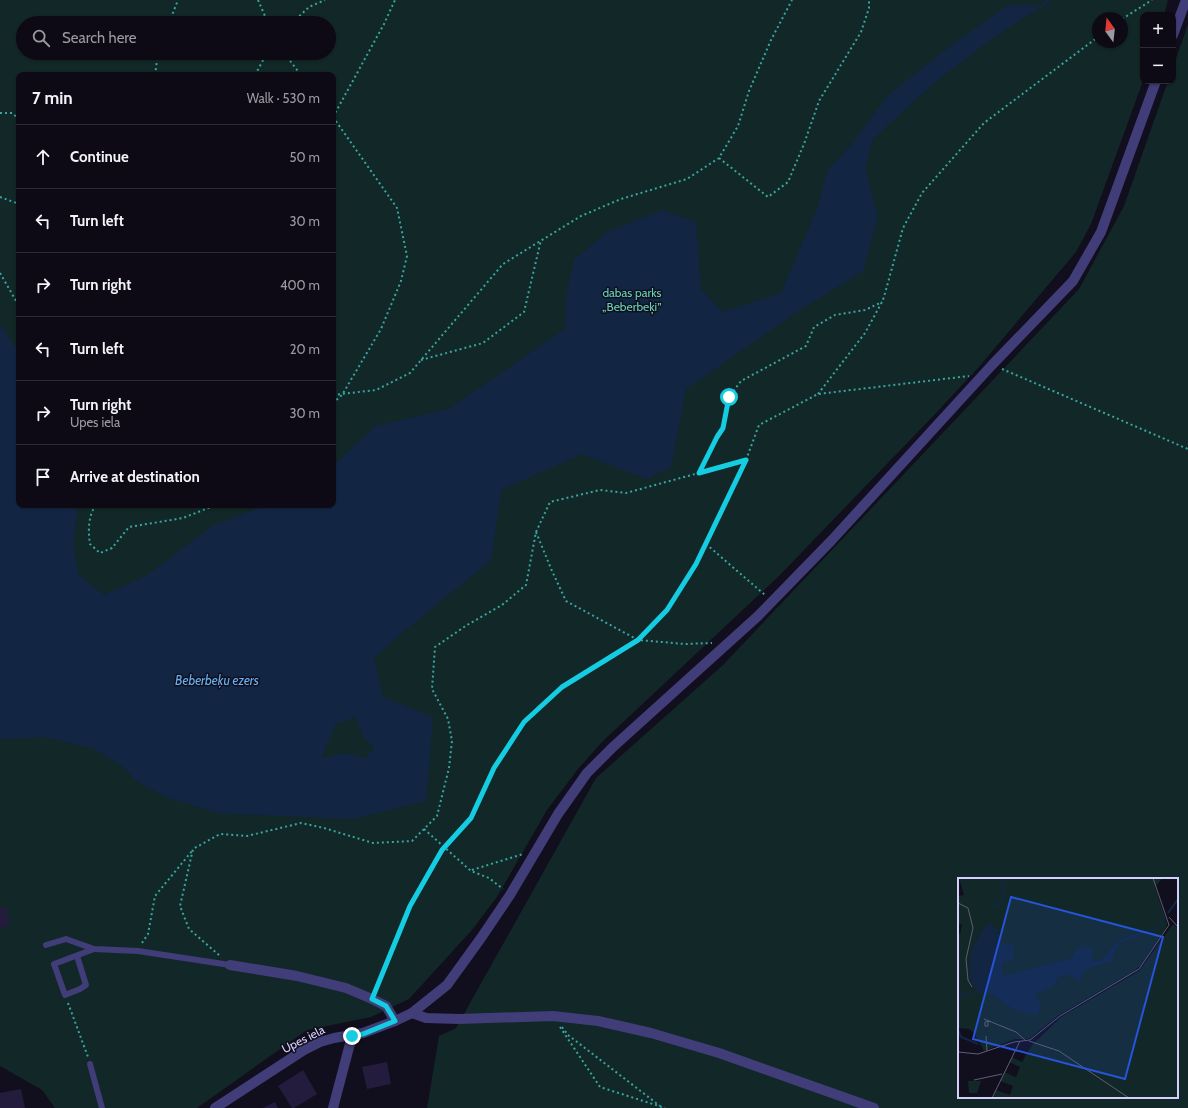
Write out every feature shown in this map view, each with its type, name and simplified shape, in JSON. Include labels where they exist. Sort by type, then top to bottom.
[{"type":"street","points":[[1176,27],[1186,0]]},
{"type":"street","name":"Upes iela","points":[[215,1108],[304,1050],[320,1042],[334,1038],[363,1034],[395,1021],[412,1013],[447,985],[510,895],[558,814],[587,773],[613,747],[772,602],[831,541],[989,369],[1073,281],[1103,225],[1155,84]]},
{"type":"street","points":[[230,965],[298,976],[346,988],[386,1006],[395,1021]]},
{"type":"street","points":[[412,1013],[426,1018],[458,1019],[553,1016],[598,1021],[658,1035],[718,1053],[874,1108]]},
{"type":"street","points":[[333,1108],[352,1036]]},
{"type":"lane","points":[[46,946],[66,939],[94,948],[138,951],[230,965]]},
{"type":"lane","points":[[77,956],[86,985],[65,995],[54,964],[94,948]]},
{"type":"lane","points":[[90,1064],[102,1108]]},
{"type":"path","points":[[172,16],[178,0]]},
{"type":"path","points":[[258,0],[265,16]]},
{"type":"path","points":[[299,16],[309,7],[325,0]]},
{"type":"path","points":[[336,112],[384,24],[395,0]]},
{"type":"path","points":[[336,395],[376,390],[410,373],[503,264],[541,240],[581,216],[621,199],[687,179],[719,158],[738,126],[749,91],[771,40],[792,0]]},
{"type":"path","points":[[719,158],[768,197],[788,182],[804,144],[819,101],[861,32],[869,8],[869,0]]},
{"type":"path","points":[[1128,15],[1152,0]]},
{"type":"path","points":[[818,394],[865,333],[882,302],[903,228],[922,193],[984,123],[1092,42]]},
{"type":"path","points":[[155,72],[157,60]]},
{"type":"path","points":[[257,72],[263,60]]},
{"type":"path","points":[[289,60],[299,72]]},
{"type":"path","points":[[0,112],[12,113],[16,116]]},
{"type":"path","points":[[336,121],[397,208],[407,256],[401,281],[380,328],[342,395],[336,400]]},
{"type":"path","points":[[0,197],[16,203]]},
{"type":"path","points":[[420,361],[483,343],[524,312],[541,240]]},
{"type":"path","points":[[0,274],[16,301]]},
{"type":"path","points":[[699,473],[723,428],[729,397],[741,381],[806,346],[814,327],[835,315],[865,310],[882,302]]},
{"type":"path","points":[[372,999],[410,906],[444,847],[471,818],[494,768],[524,722],[562,687],[638,640],[667,610],[696,564],[706,544],[746,460],[759,425],[818,394],[989,369],[1188,449]]},
{"type":"path","points":[[138,951],[148,934],[155,896],[192,849],[220,834],[247,836],[301,823],[324,828],[373,843],[412,841],[437,816],[449,768],[452,740],[448,719],[432,689],[435,647],[467,625],[502,605],[526,585],[536,532],[550,502],[600,490],[626,493],[746,460]]},
{"type":"path","points":[[93,508],[88,532],[90,544],[100,553],[112,548],[129,527],[184,518],[209,508]]},
{"type":"path","points":[[536,532],[566,601],[638,640],[685,644],[728,642]]},
{"type":"path","points":[[706,544],[748,579],[772,602]]},
{"type":"path","points":[[424,829],[471,871],[489,878],[510,895]]},
{"type":"path","points":[[192,849],[180,906],[189,929],[230,965]]},
{"type":"path","points":[[471,871],[537,849]]},
{"type":"path","points":[[65,995],[90,1064]]},
{"type":"path","points":[[553,1016],[600,1087],[663,1108]]},
{"type":"path","points":[[553,1016],[568,1035],[663,1108]]},
{"type":"green space","name":"dabas parks „Beberbeķi”","points":[[0,0],[1168,0],[1165,12],[1140,12],[1140,84],[1142,84],[1091,224],[1076,252],[978,368],[779,576],[602,742],[578,769],[547,810],[497,897],[472,930],[409,999],[371,1017],[307,1030],[197,1108],[55,1108],[42,1090],[0,1066]]},
{"type":"green space","points":[[1188,24],[1188,1108],[427,1108],[439,1036],[456,1028],[596,778],[723,665],[1079,289],[1124,206],[1167,84],[1176,84],[1176,58]]},
{"type":"water","name":"Beberbeķu ezers","points":[[1008,5],[1043,5],[993,38],[934,83],[873,139],[865,168],[878,217],[863,271],[797,312],[686,389],[671,467],[647,479],[582,454],[501,490],[491,560],[396,638],[374,659],[383,697],[433,717],[426,801],[353,819],[217,813],[166,797],[136,781],[123,767],[95,749],[44,737],[0,739],[0,324],[16,347],[16,508],[78,508],[73,544],[78,574],[104,595],[146,576],[212,526],[258,508],[336,508],[336,463],[375,426],[449,409],[566,328],[566,296],[574,260],[607,232],[662,210],[696,222],[701,289],[723,312],[781,293],[818,207],[827,171],[852,144],[888,95],[952,45]],"holes":[[[355,717],[363,737],[374,747],[366,758],[346,753],[321,758],[336,724]]]},
{"type":"building","points":[[5,907],[11,925],[0,928],[0,908]]},
{"type":"building","points":[[387,1062],[391,1084],[367,1089],[362,1067]]},
{"type":"building","points":[[303,1070],[317,1094],[292,1108],[278,1086]]},
{"type":"building","points":[[21,1089],[25,1108],[0,1108],[0,1093]]},
{"type":"building","points":[[275,1102],[278,1108],[263,1108]]},
{"type":"waterway","points":[[1043,5],[1049,0]]},
{"type":"route","points":[[352,1036],[375,1030],[395,1021],[386,1006],[372,999],[410,906],[442,850],[471,818],[494,768],[524,722],[562,687],[638,640],[667,610],[696,564],[746,460],[699,473],[723,428],[729,397]]}]
